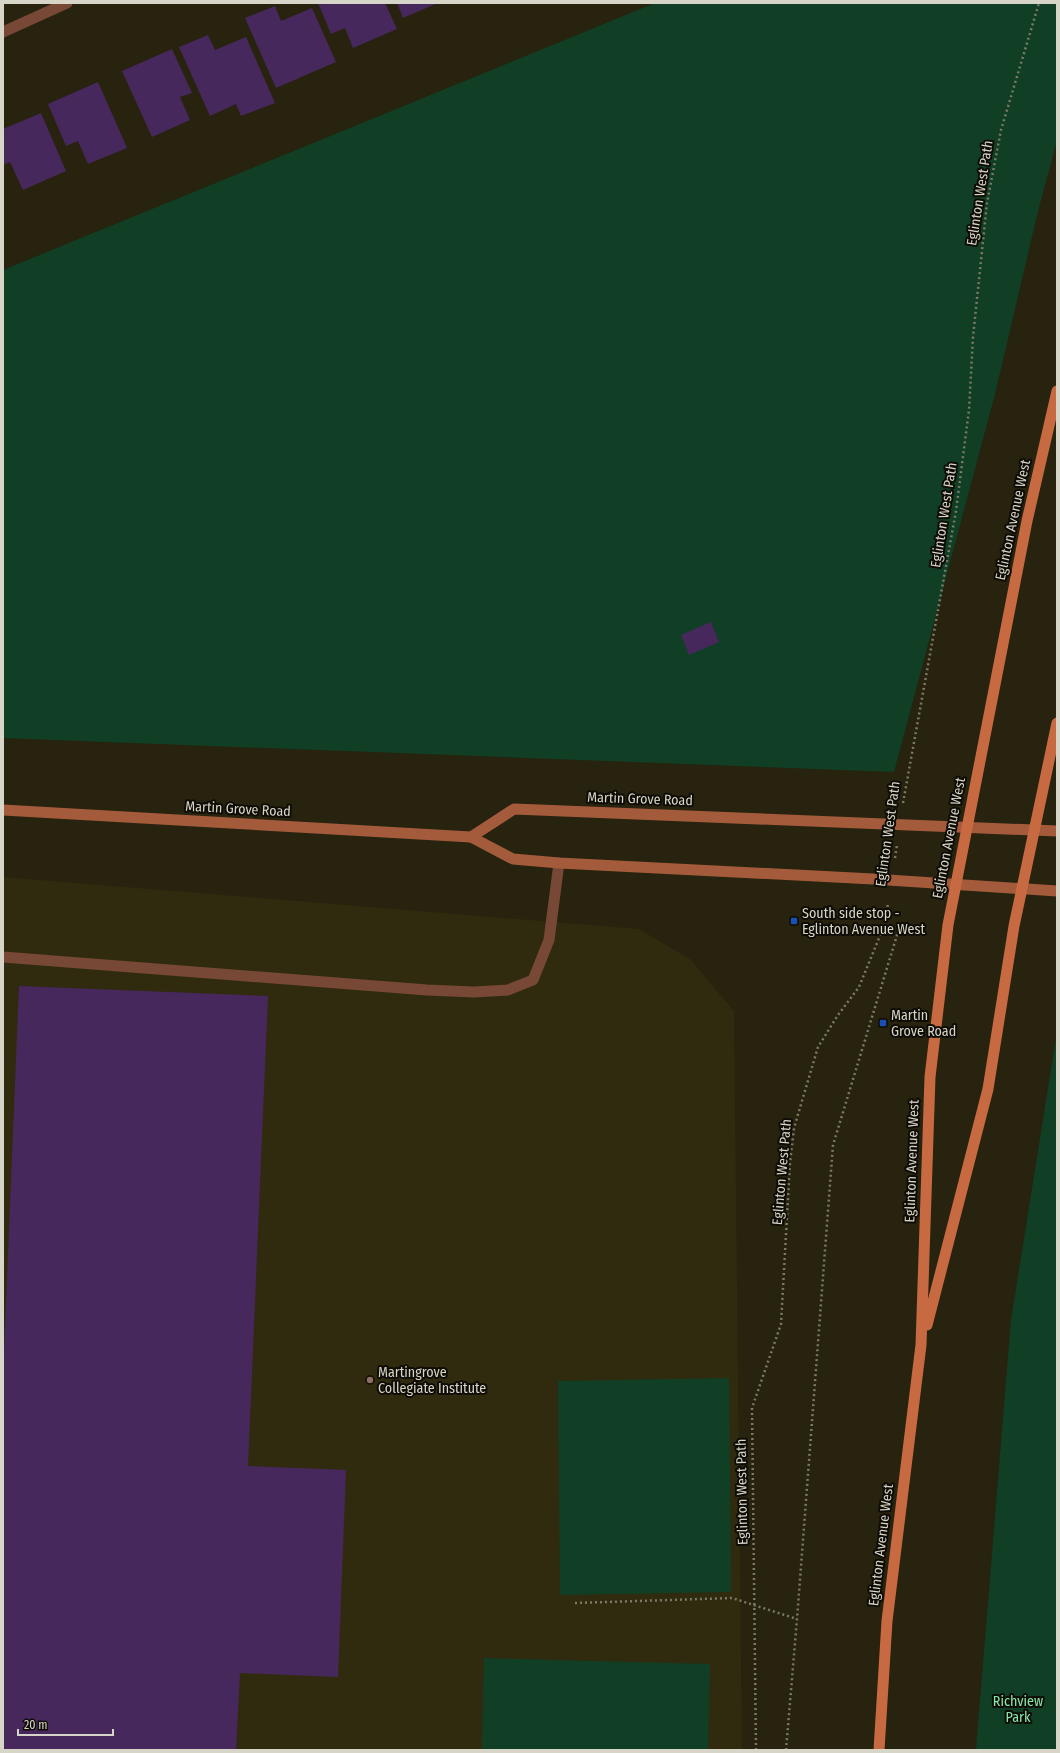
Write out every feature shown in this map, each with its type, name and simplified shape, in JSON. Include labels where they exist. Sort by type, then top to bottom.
[{"type":"main road","name":"Eglinton Avenue West","points":[[879,1750],[887,1621],[921,1345],[930,1077],[948,924],[1027,521],[1057,391]]},
{"type":"main road","name":"Eglinton Avenue West","points":[[921,1345],[988,1089],[1021,888],[1057,723]]},
{"type":"main road","name":"Martin Grove Road","points":[[471,837],[514,809],[1057,831]]},
{"type":"main road","name":"Martin Grove Road","points":[[3,810],[471,837],[513,859],[559,863],[892,880],[1057,891]]},
{"type":"street","points":[[3,32],[67,3]]},
{"type":"street","points":[[3,957],[419,989],[474,992],[508,990],[533,980],[549,940],[559,863]]},
{"type":"path","name":"Eglinton West Path","points":[[756,1750],[753,1605],[752,1408],[781,1324],[790,1163],[794,1128],[818,1047],[859,987],[886,920],[906,782],[914,748],[956,512],[969,410],[974,329],[987,203],[1001,130],[1039,3]]},
{"type":"path","points":[[786,1750],[833,1145],[902,922]]},
{"type":"path","points":[[575,1603],[732,1598],[797,1619]]},
{"type":"shaded area","name":"Martingrove Collegiate Institute","points":[[3,877],[639,929],[690,959],[734,1011],[742,1750],[3,1750]]},
{"type":"green space","points":[[655,3],[1057,3],[1057,141],[1038,211],[995,394],[894,772],[3,738],[3,270]]},
{"type":"green space","name":"Richview Park","points":[[1057,1032],[1057,1750],[976,1750],[1011,1320]]},
{"type":"green space","points":[[729,1378],[731,1592],[560,1595],[558,1381]]},
{"type":"green space","points":[[484,1658],[710,1664],[708,1750],[482,1750]]},
{"type":"building","points":[[318,3],[385,3],[397,29],[353,48],[345,28],[331,34]]},
{"type":"building","points":[[397,3],[438,3],[403,18]]},
{"type":"building","points":[[275,6],[281,21],[312,8],[336,62],[276,88],[245,18]]},
{"type":"building","points":[[208,35],[215,50],[246,37],[275,103],[241,116],[236,104],[210,116],[179,47]]},
{"type":"building","points":[[172,49],[192,93],[180,97],[190,120],[152,137],[122,71]]},
{"type":"building","points":[[98,82],[127,148],[88,164],[78,141],[66,146],[48,104]]},
{"type":"building","points":[[41,113],[66,171],[23,190],[10,162],[3,165],[3,129]]},
{"type":"building","points":[[711,622],[719,642],[689,655],[681,635]]},
{"type":"building","points":[[19,986],[268,996],[248,1466],[346,1470],[338,1677],[240,1673],[236,1750],[3,1750],[3,1377]]},
{"type":"place","name":"South side stop - Eglinton Avenue West","points":[[794,921]]},
{"type":"place","name":"Martin Grove Road","points":[[883,1023]]},
{"type":"place","name":"Martingrove Collegiate Institute","points":[[370,1380]]}]
